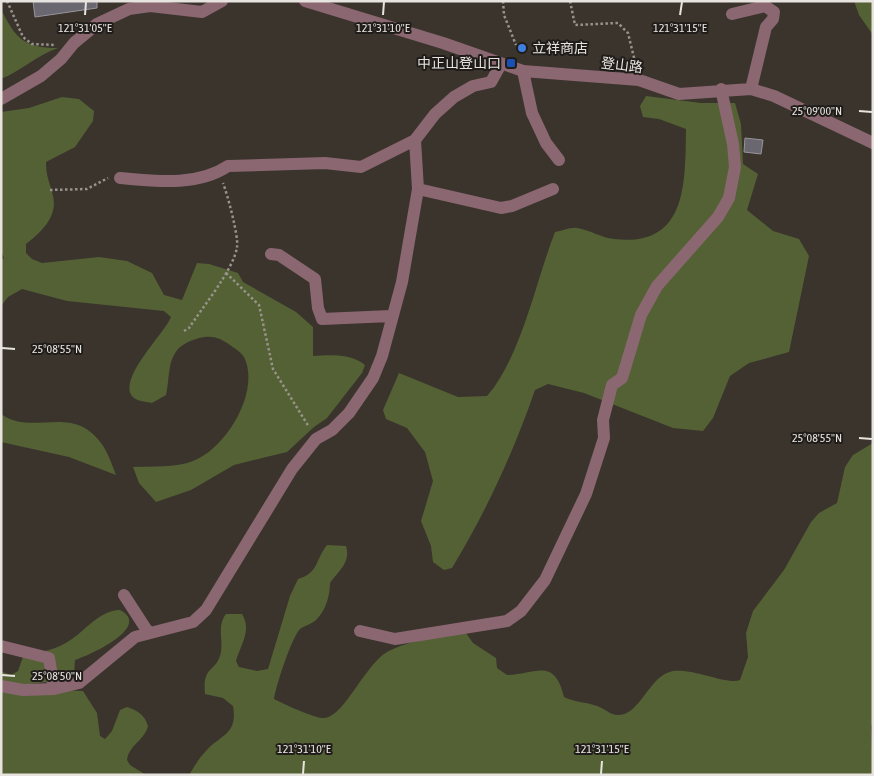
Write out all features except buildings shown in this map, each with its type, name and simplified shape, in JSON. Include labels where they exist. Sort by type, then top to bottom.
[{"type":"street","points":[[1,99],[41,76],[61,59],[74,43],[97,24],[129,9],[150,6],[202,12],[222,1]]},
{"type":"street","name":"登山路","points":[[305,1],[443,43],[524,71],[639,80],[679,94],[721,89],[751,89],[774,96],[873,143]]},
{"type":"street","points":[[732,14],[765,6],[774,12],[774,19],[766,27],[751,89]]},
{"type":"street","points":[[120,178],[187,180],[218,172],[228,166],[324,163],[361,167],[387,156],[415,140],[435,114],[454,96],[472,86],[491,82],[502,64]]},
{"type":"street","points":[[524,71],[532,113],[546,143],[559,160]]},
{"type":"street","points":[[360,631],[395,639],[507,621],[521,610],[545,580],[586,494],[604,438],[603,420],[612,385],[622,378],[641,315],[657,286],[718,217],[729,198],[734,159],[721,89]]},
{"type":"street","points":[[1,686],[23,690],[54,689],[79,683],[135,637],[148,632],[193,622],[206,610],[292,469],[316,439],[332,430],[349,413],[373,378],[382,356],[391,316],[402,282],[418,189],[415,140]]},
{"type":"street","points":[[418,189],[501,208],[512,206],[553,189]]},
{"type":"street","points":[[271,254],[280,255],[315,280],[318,308],[322,319],[391,316]]},
{"type":"street","points":[[124,595],[148,632]]},
{"type":"street","points":[[1,646],[49,658],[54,689]]},
{"type":"path","points":[[7,1],[23,37],[32,44],[49,46],[74,43]]},
{"type":"path","points":[[503,1],[504,15],[516,45]]},
{"type":"path","points":[[570,1],[575,24],[618,23],[628,33],[639,80]]},
{"type":"path","points":[[184,331],[189,328],[226,273],[238,247],[230,200],[218,172]]},
{"type":"path","points":[[50,190],[87,189],[105,178],[120,178]]},
{"type":"path","points":[[226,273],[259,305],[273,369],[316,439]]},
{"type":"green space","points":[[854,1],[873,1],[873,35],[859,15]]},
{"type":"green space","points":[[1,9],[11,27],[22,39],[37,46],[58,48],[1,79]]},
{"type":"green space","points":[[646,96],[701,103],[735,103],[741,124],[743,164],[758,174],[747,210],[773,231],[799,239],[809,256],[789,352],[749,363],[730,376],[713,418],[703,431],[673,428],[584,393],[548,384],[535,390],[518,436],[488,503],[452,568],[444,570],[433,562],[431,546],[421,521],[433,481],[425,452],[407,428],[386,419],[383,410],[399,373],[458,397],[487,396],[510,360],[519,340],[555,232],[577,228],[614,239],[638,239],[656,233],[669,222],[677,207],[682,189],[685,170],[686,129],[659,119],[643,117],[640,106]]},
{"type":"green space","points":[[62,97],[79,99],[94,111],[93,121],[75,147],[46,162],[47,176],[53,196],[53,211],[47,223],[26,244],[26,253],[32,259],[42,263],[99,257],[127,261],[152,273],[164,295],[182,300],[197,263],[209,264],[238,273],[243,282],[296,312],[313,327],[313,356],[333,355],[353,358],[365,365],[362,373],[327,418],[314,427],[287,452],[234,465],[191,490],[156,502],[139,483],[133,467],[171,466],[186,463],[205,454],[217,444],[228,432],[244,402],[248,386],[248,371],[243,355],[226,342],[215,337],[204,337],[188,342],[181,346],[172,359],[166,395],[152,403],[145,402],[134,398],[130,391],[130,381],[135,370],[171,317],[164,311],[67,301],[22,289],[8,297],[1,306],[1,260],[4,258],[1,251],[1,112],[29,108]]},
{"type":"green space","points":[[1,414],[13,420],[26,423],[65,422],[78,425],[90,431],[101,443],[116,475],[69,457],[1,442]]},
{"type":"green space","points":[[873,443],[873,724],[871,725],[873,775],[189,775],[203,754],[231,729],[233,723],[233,706],[223,698],[205,694],[206,678],[219,659],[221,652],[221,628],[226,614],[242,614],[245,620],[245,637],[236,661],[239,667],[257,671],[268,669],[290,596],[298,579],[313,570],[327,545],[346,546],[346,562],[330,583],[327,602],[323,611],[315,621],[300,629],[296,634],[284,663],[274,699],[320,718],[332,715],[340,709],[379,658],[387,652],[406,644],[466,633],[473,643],[496,658],[497,668],[507,675],[535,671],[549,672],[555,676],[560,684],[564,697],[597,706],[615,715],[626,714],[639,703],[657,680],[673,671],[690,672],[734,681],[740,680],[748,657],[746,633],[753,611],[784,570],[811,522],[819,513],[837,503],[845,467],[853,455]]},
{"type":"green space","points":[[120,610],[128,617],[129,624],[124,632],[104,647],[75,660],[74,675],[61,680],[16,688],[83,691],[97,713],[100,736],[105,739],[112,731],[120,710],[127,707],[137,711],[143,716],[148,726],[143,736],[131,750],[127,760],[130,765],[146,775],[1,775],[1,669],[3,672],[11,675],[18,671],[24,654],[55,648],[72,639],[106,613]]},
{"type":"place","name":"立祥商店","points":[[522,48]]},
{"type":"place","name":"中正山登山口","points":[[511,63]]}]
